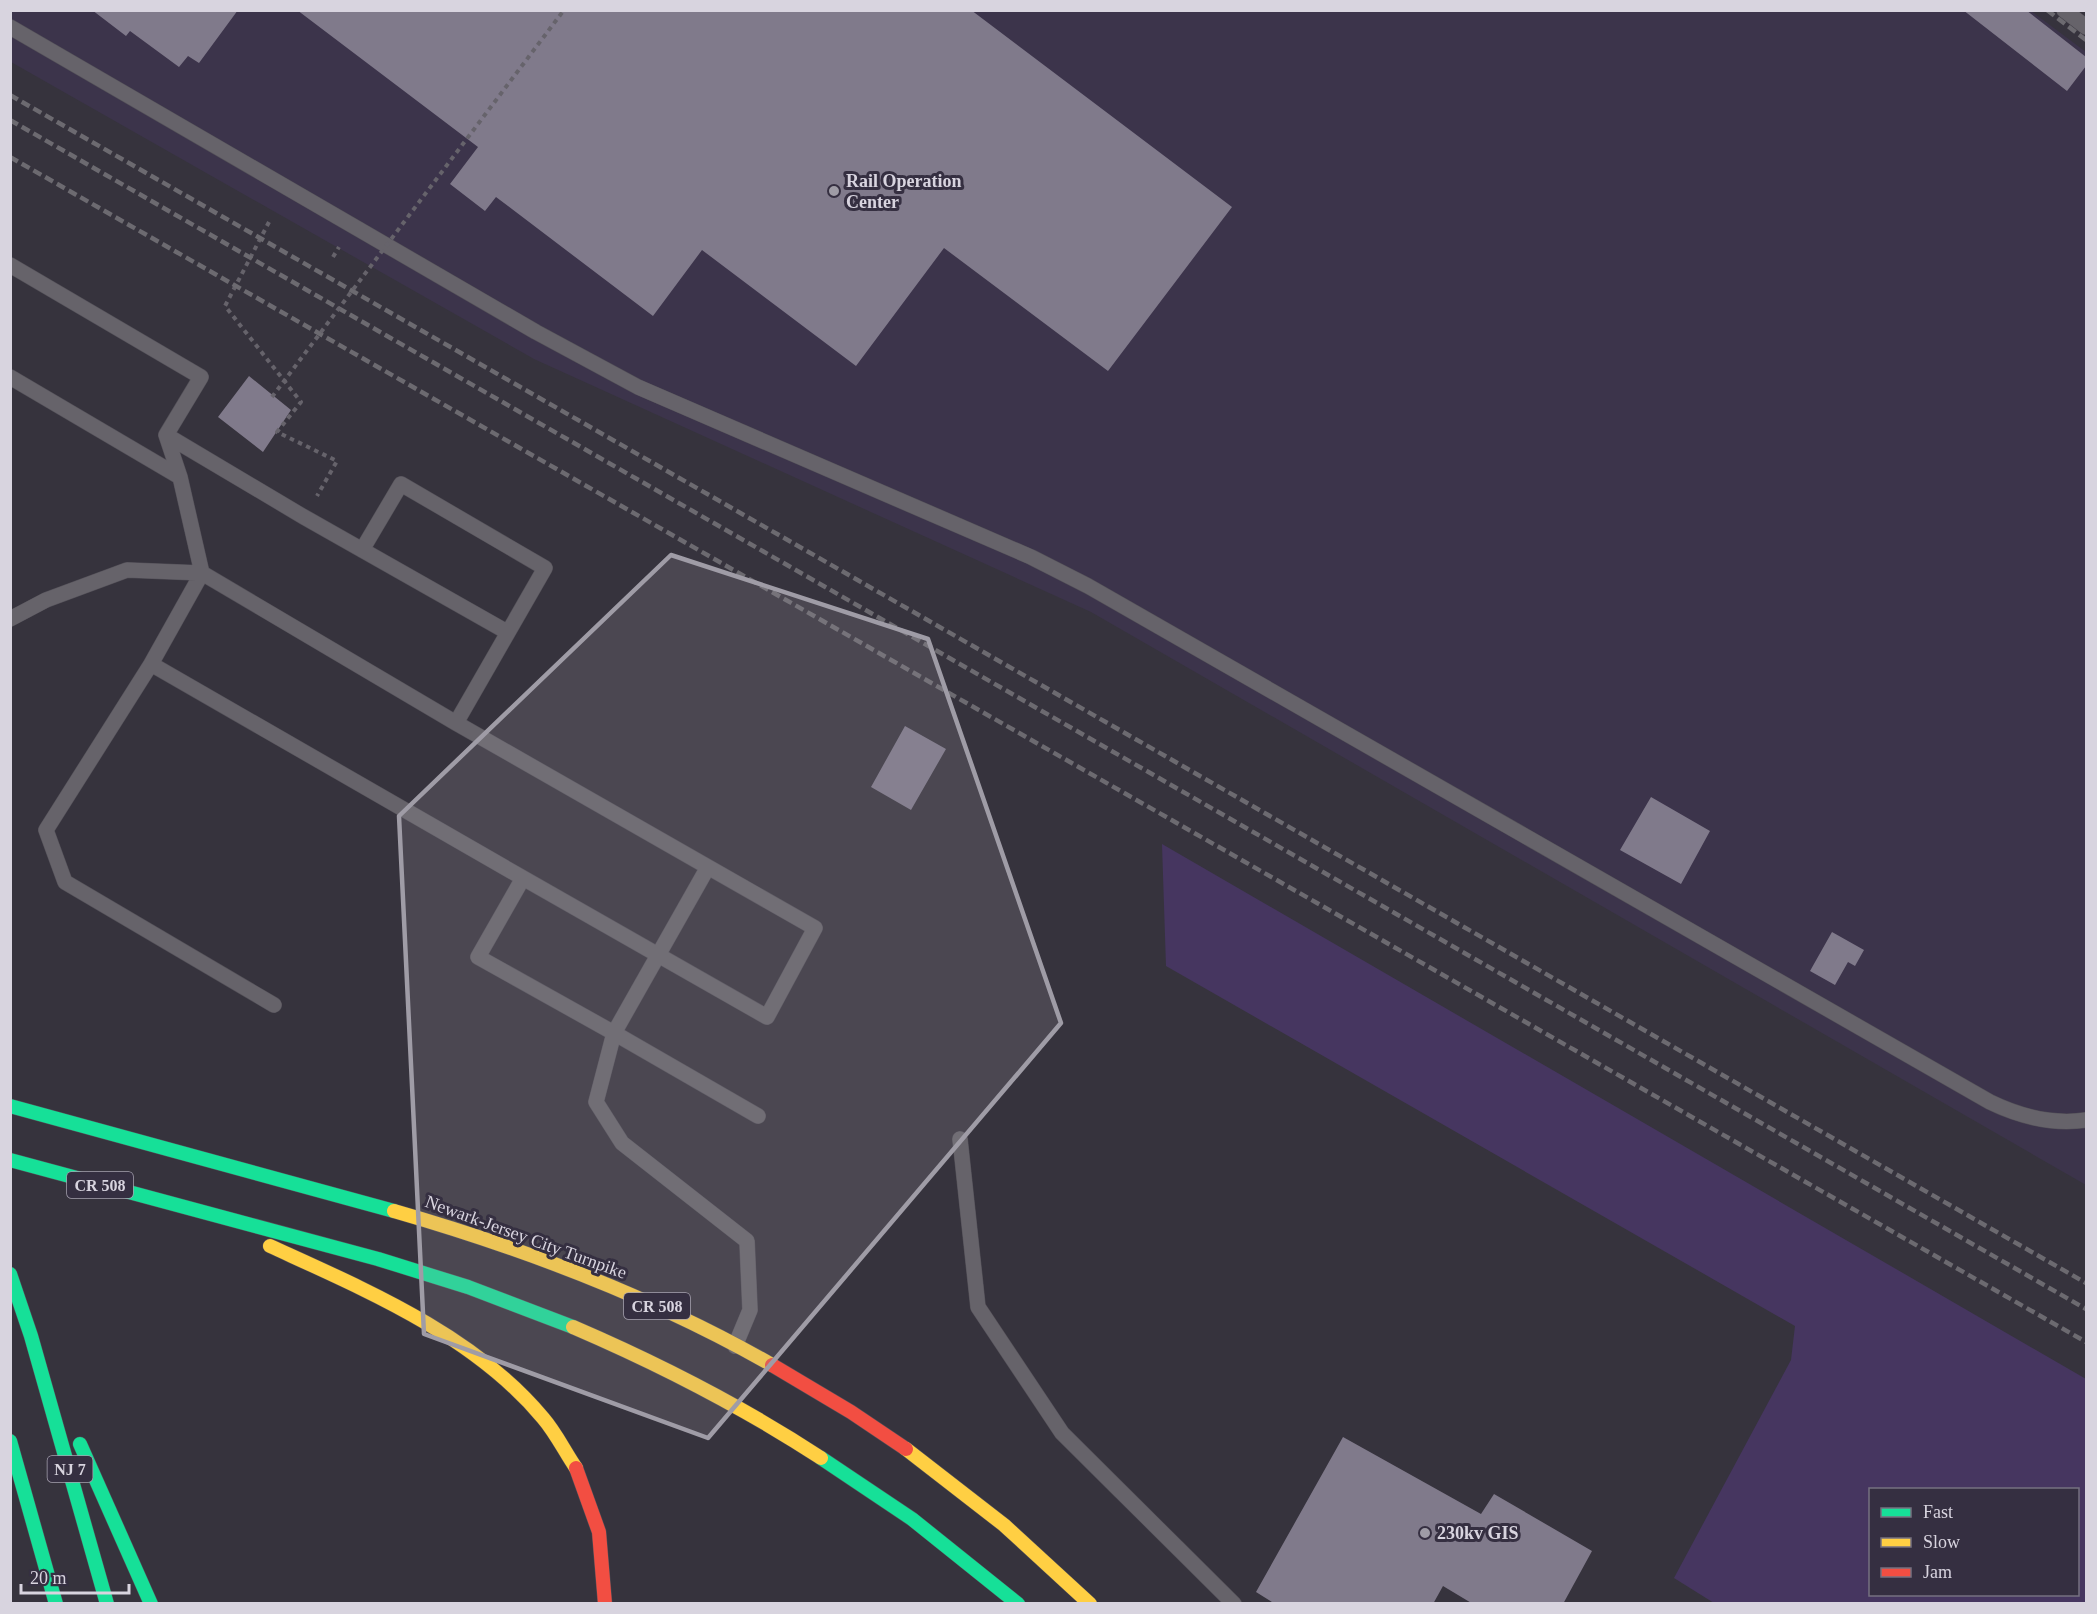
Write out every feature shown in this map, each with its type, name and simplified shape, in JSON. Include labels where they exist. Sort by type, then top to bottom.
[{"type":"highway","name":"Newark-Jersey City Turnpike","points":[[10,1106],[365,1202],[479,1237],[591,1277],[642,1299],[735,1346],[816,1392],[911,1454],[990,1513],[1028,1545],[1090,1604]]},
{"type":"highway","name":"CR 508","points":[[10,1160],[366,1256],[484,1293],[567,1324],[678,1375],[793,1438],[850,1474],[956,1551],[1018,1604]]},
{"type":"highway","points":[[190,1209],[380,1296],[480,1357],[522,1394],[556,1435],[590,1502],[605,1564],[605,1604]]},
{"type":"highway","name":"NJ 7","points":[[10,1274],[31,1336],[107,1604]]},
{"type":"highway","points":[[31,1336],[151,1604]]},
{"type":"highway","points":[[10,1441],[56,1604]]},
{"type":"lane","points":[[2064,10],[2086,27]]},
{"type":"lane","points":[[10,27],[526,326],[638,387],[989,539],[1088,586],[1990,1102],[2015,1114],[2047,1121],[2086,1120]]},
{"type":"lane","points":[[10,265],[201,377],[166,435],[180,477],[202,573],[151,664],[46,831],[65,882],[274,1005]]},
{"type":"lane","points":[[10,377],[180,477]]},
{"type":"lane","points":[[166,435],[304,517],[507,632]]},
{"type":"lane","points":[[362,550],[401,484],[545,568],[456,723]]},
{"type":"lane","points":[[10,618],[46,600],[127,570],[202,573],[456,723],[815,928],[766,1017],[151,664]]},
{"type":"lane","points":[[708,867],[614,1033],[596,1102],[622,1143],[747,1241],[750,1310],[735,1346]]},
{"type":"lane","points":[[524,878],[477,957],[758,1116]]},
{"type":"lane","points":[[960,1139],[978,1307],[1062,1433],[1234,1604]]},
{"type":"path","points":[[272,397],[564,10]]},
{"type":"path","points":[[269,222],[225,306],[301,402],[277,432],[337,461],[304,517]]},
{"type":"highlighted area","points":[[671,555],[928,639],[1061,1023],[708,1438],[424,1334],[399,816]]},
{"type":"shaded area","points":[[11,10],[2031,11],[2086,52],[2086,1185],[1091,612],[534,359],[11,62]]},
{"type":"shaded area","points":[[1162,844],[2086,1379],[2086,1603],[1714,1603],[1674,1578],[1791,1360],[1795,1326],[1166,966]]},
{"type":"building","points":[[92,10],[238,10],[199,63],[188,56],[179,67],[130,31],[126,36]]},
{"type":"building","name":"Rail Operation Center","points":[[297,10],[971,10],[1232,207],[1108,371],[944,248],[856,366],[702,250],[653,316],[496,197],[485,211],[450,184],[478,147]]},
{"type":"building","points":[[1963,10],[2026,10],[2086,57],[2086,66],[2067,91]]},
{"type":"building","points":[[249,376],[291,410],[263,452],[218,417]]},
{"type":"building","points":[[905,726],[946,749],[911,810],[871,787]]},
{"type":"building","points":[[1651,797],[1710,831],[1681,884],[1620,850]]},
{"type":"building","points":[[1832,932],[1864,950],[1855,966],[1848,962],[1835,985],[1810,971]]},
{"type":"building","name":"230kv GIS","points":[[1343,1437],[1481,1514],[1494,1494],[1592,1551],[1563,1604],[1473,1604],[1443,1586],[1433,1604],[1275,1604],[1256,1592]]},
{"type":"railway","points":[[2047,10],[2086,40]]},
{"type":"railway","points":[[10,95],[2086,1283]]},
{"type":"railway","points":[[10,120],[2086,1309]]},
{"type":"railway","points":[[10,157],[2086,1342]]},
{"type":"traffic: fast","points":[[10,1106],[394,1211]]},
{"type":"traffic: fast","points":[[10,1160],[378,1259],[468,1287],[573,1327]]},
{"type":"traffic: fast","points":[[10,1274],[31,1336],[107,1604]]},
{"type":"traffic: fast","points":[[10,1441],[56,1604]]},
{"type":"traffic: fast","points":[[80,1444],[151,1604]]},
{"type":"traffic: fast","points":[[821,1458],[912,1519],[1018,1604]]},
{"type":"traffic: slow","points":[[394,1211],[540,1258],[635,1296],[727,1340],[772,1365]]},
{"type":"traffic: slow","points":[[270,1246],[417,1317],[485,1362],[543,1418],[576,1468]]},
{"type":"traffic: slow","points":[[573,1327],[700,1387],[821,1458]]},
{"type":"traffic: slow","points":[[906,1449],[1004,1525],[1090,1604]]},
{"type":"traffic: jam","points":[[772,1365],[851,1412],[906,1449]]},
{"type":"traffic: jam","points":[[576,1468],[599,1532],[605,1604]]},
{"type":"place","name":"Rail Operation Center","points":[[834,191]]},
{"type":"place","name":"230kv GIS","points":[[1425,1533]]}]
